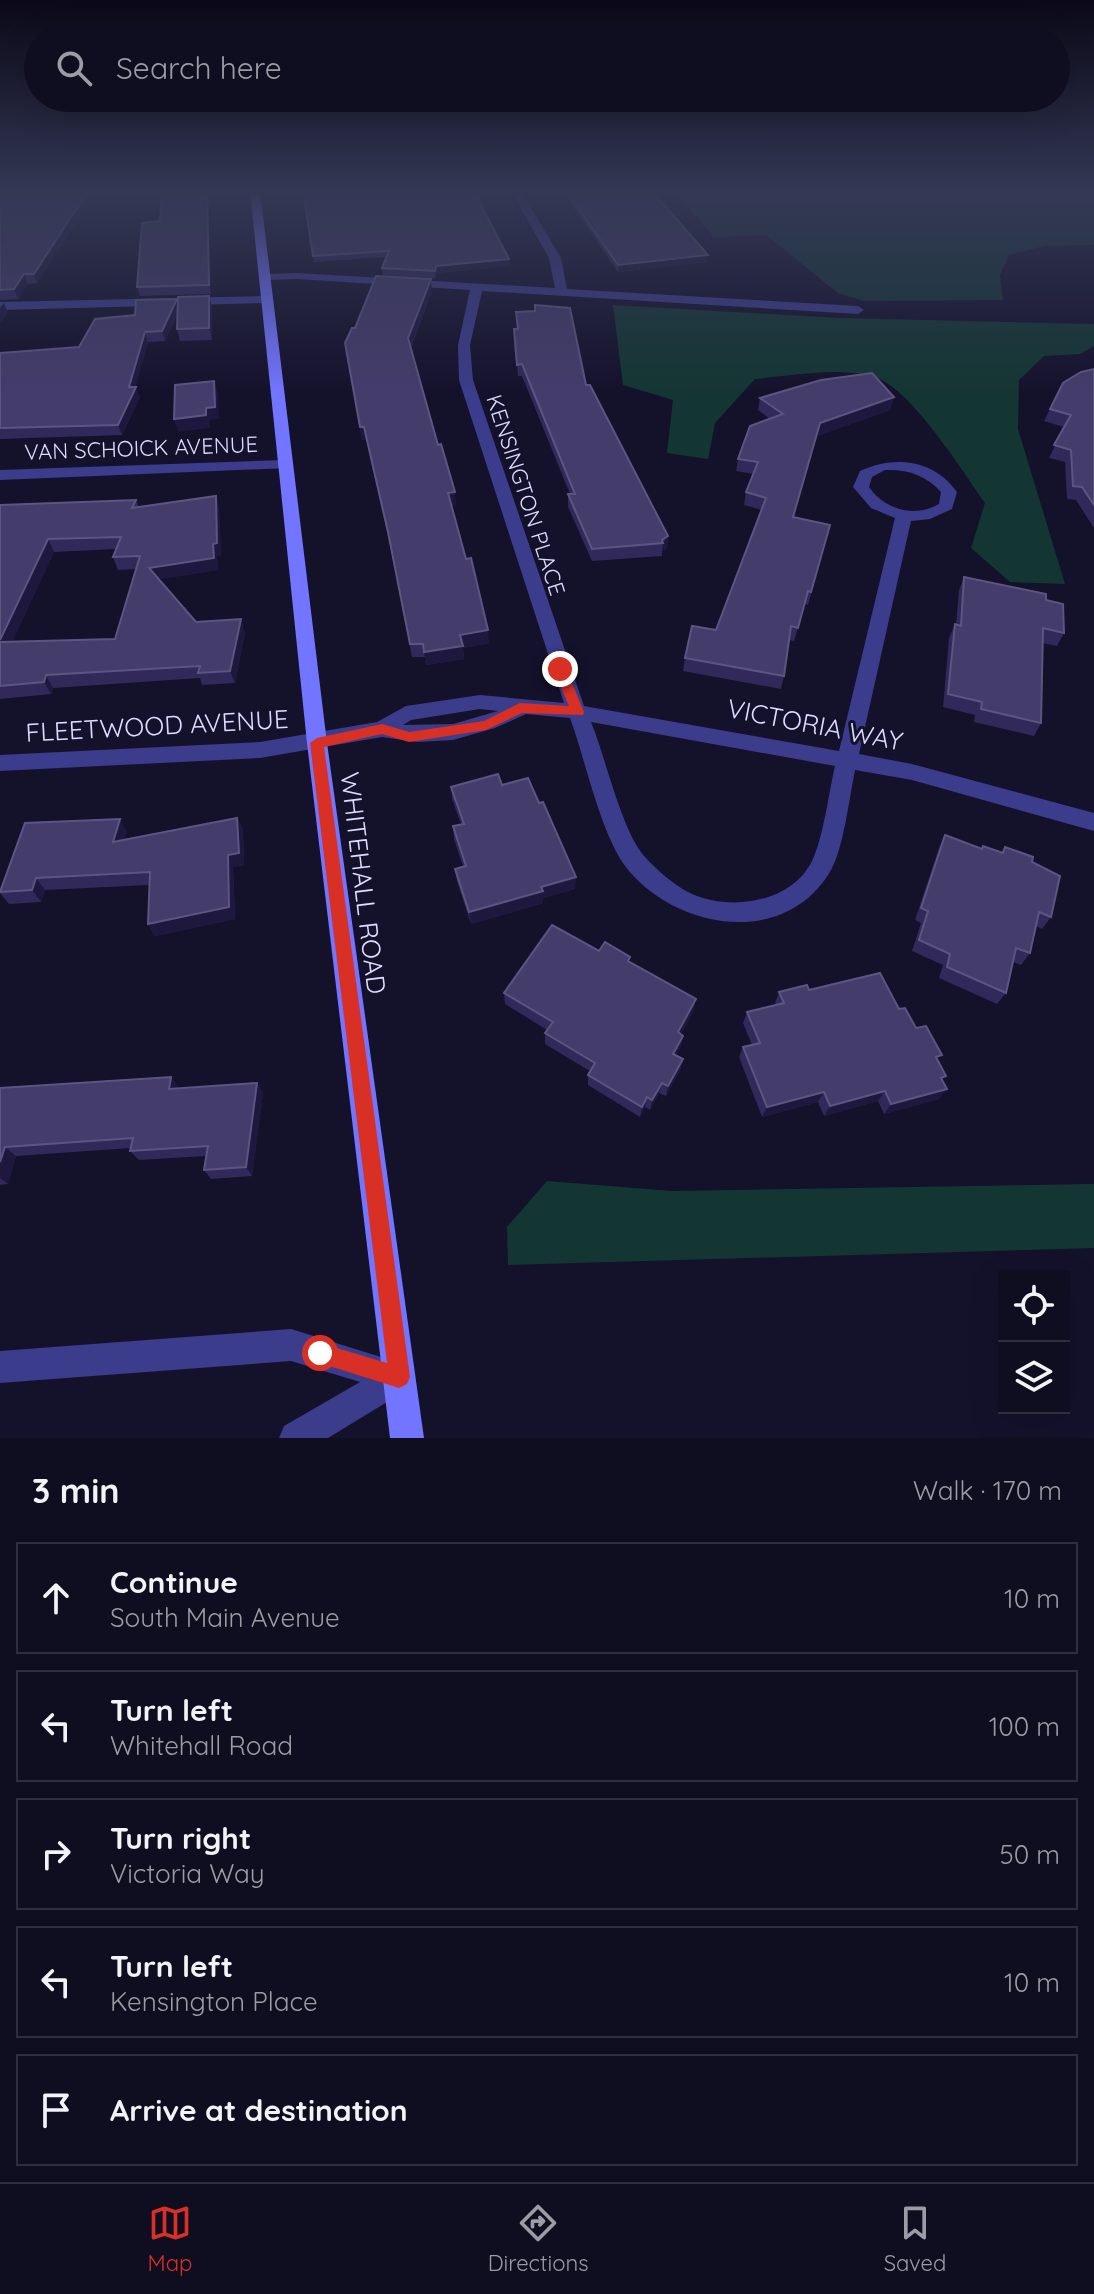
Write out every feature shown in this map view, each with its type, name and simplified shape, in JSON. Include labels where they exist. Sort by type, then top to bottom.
[{"type":"street","name":"WHITEHALL ROAD","points":[[262,258],[317,743],[407,1438]]},
{"type":"street","points":[[555,258],[562,292]]},
{"type":"street","points":[[0,306],[265,288],[297,276],[858,310]]},
{"type":"street","name":"KENSINGTON PLACE","points":[[477,286],[464,345],[466,380],[555,654],[627,850],[662,888],[694,906],[714,910],[766,910],[808,885],[829,851],[904,514]]},
{"type":"street","name":"VAN SCHOICK AVENUE","points":[[0,475],[284,465]]},
{"type":"street","points":[[882,466],[906,466],[930,474],[946,487],[949,501],[942,509],[929,514],[904,514],[886,510],[867,497],[861,487],[865,474],[882,466]]},
{"type":"street","name":"VICTORIA WAY","points":[[317,743],[382,729],[406,713],[480,702],[578,712],[848,759],[956,782],[1094,822]]},
{"type":"street","name":"FLEETWOOD AVENUE","points":[[0,763],[260,750],[317,743]]},
{"type":"street","points":[[0,1367],[291,1345],[399,1377]]},
{"type":"street","points":[[296,1438],[399,1377]]},
{"type":"green space","points":[[795,258],[1008,258],[1000,275],[1003,300],[864,301],[838,293]]},
{"type":"green space","points":[[613,305],[839,318],[1094,324],[1094,346],[1080,354],[1044,356],[1019,380],[1018,429],[1065,584],[1010,582],[971,548],[985,503],[918,412],[887,383],[872,376],[828,372],[755,379],[715,423],[708,459],[667,453],[673,400],[623,385]]},
{"type":"green space","points":[[547,1181],[672,1191],[1094,1184],[1094,1248],[508,1265],[507,1227]]},
{"type":"building","points":[[0,258],[44,258],[34,274],[24,274],[14,289],[0,290]]},
{"type":"building","points":[[139,258],[208,258],[209,285],[137,287]]},
{"type":"building","points":[[386,258],[509,259],[436,266],[435,271],[382,268]]},
{"type":"building","points":[[613,258],[680,258],[618,265]]},
{"type":"building","points":[[376,276],[431,279],[408,338],[438,445],[441,444],[455,492],[448,493],[466,559],[471,558],[488,630],[460,635],[463,646],[424,652],[423,644],[410,644],[364,427],[360,427],[345,343],[352,328],[355,328]]},
{"type":"building","points":[[209,296],[209,328],[177,329],[178,297]]},
{"type":"building","points":[[177,299],[162,331],[145,332],[129,387],[136,387],[118,425],[0,428],[0,353],[79,347],[95,319],[135,315],[136,300]]},
{"type":"building","points":[[535,305],[570,308],[586,385],[590,385],[668,536],[662,540],[663,543],[592,549],[568,494],[575,494],[522,364],[517,365],[516,312],[535,311]]},
{"type":"building","points":[[1094,369],[1094,505],[1082,487],[1073,486],[1071,450],[1054,445],[1071,415],[1050,409],[1063,383],[1081,372]]},
{"type":"building","points":[[872,373],[894,397],[820,423],[793,517],[830,525],[798,628],[791,626],[784,676],[685,658],[692,626],[716,630],[766,498],[746,492],[758,462],[738,459],[750,426],[783,414],[760,398],[821,380]]},
{"type":"building","points":[[214,381],[215,407],[206,408],[206,415],[174,419],[175,385]]},
{"type":"building","points":[[216,496],[217,543],[213,544],[214,558],[149,568],[196,622],[241,619],[230,671],[198,673],[200,666],[46,675],[44,682],[0,686],[0,642],[115,639],[140,556],[113,557],[121,537],[48,539],[0,640],[0,505],[136,500],[132,508]]},
{"type":"building","points":[[964,577],[1046,594],[1046,600],[1063,604],[1064,633],[1043,628],[1041,723],[981,709],[982,702],[948,694],[955,624],[961,626]]},
{"type":"building","points":[[498,774],[502,785],[528,778],[539,803],[543,802],[576,877],[541,887],[543,891],[469,912],[455,869],[466,866],[453,826],[464,824],[451,787]]},
{"type":"building","points":[[237,818],[239,853],[228,855],[229,907],[148,924],[150,872],[36,878],[32,890],[0,892],[25,823],[120,819],[113,842]]},
{"type":"building","points":[[945,835],[982,849],[983,846],[1003,853],[1005,847],[1033,857],[1032,862],[1060,876],[1051,917],[1039,912],[1030,953],[1016,948],[1006,993],[947,967],[950,954],[919,940],[928,911],[921,908]]},
{"type":"building","points":[[552,925],[599,951],[605,942],[630,957],[628,961],[696,999],[678,1032],[683,1036],[673,1054],[683,1059],[668,1086],[662,1083],[652,1100],[647,1097],[642,1107],[588,1075],[595,1063],[545,1033],[553,1022],[504,993]]},
{"type":"building","points":[[880,973],[899,1009],[905,1008],[916,1028],[926,1026],[942,1055],[936,1057],[946,1076],[941,1078],[947,1089],[891,1104],[885,1091],[830,1106],[824,1092],[767,1107],[743,1047],[760,1043],[747,1012],[784,1003],[779,992],[807,985],[809,990]]},
{"type":"building","points":[[171,1077],[169,1089],[257,1083],[246,1167],[204,1170],[208,1146],[130,1151],[133,1138],[5,1147],[0,1162],[0,1088]]},
{"type":"route","points":[[320,1353],[399,1377],[317,743],[382,729],[409,737],[486,725],[520,708],[541,707],[578,712],[560,669]]}]
